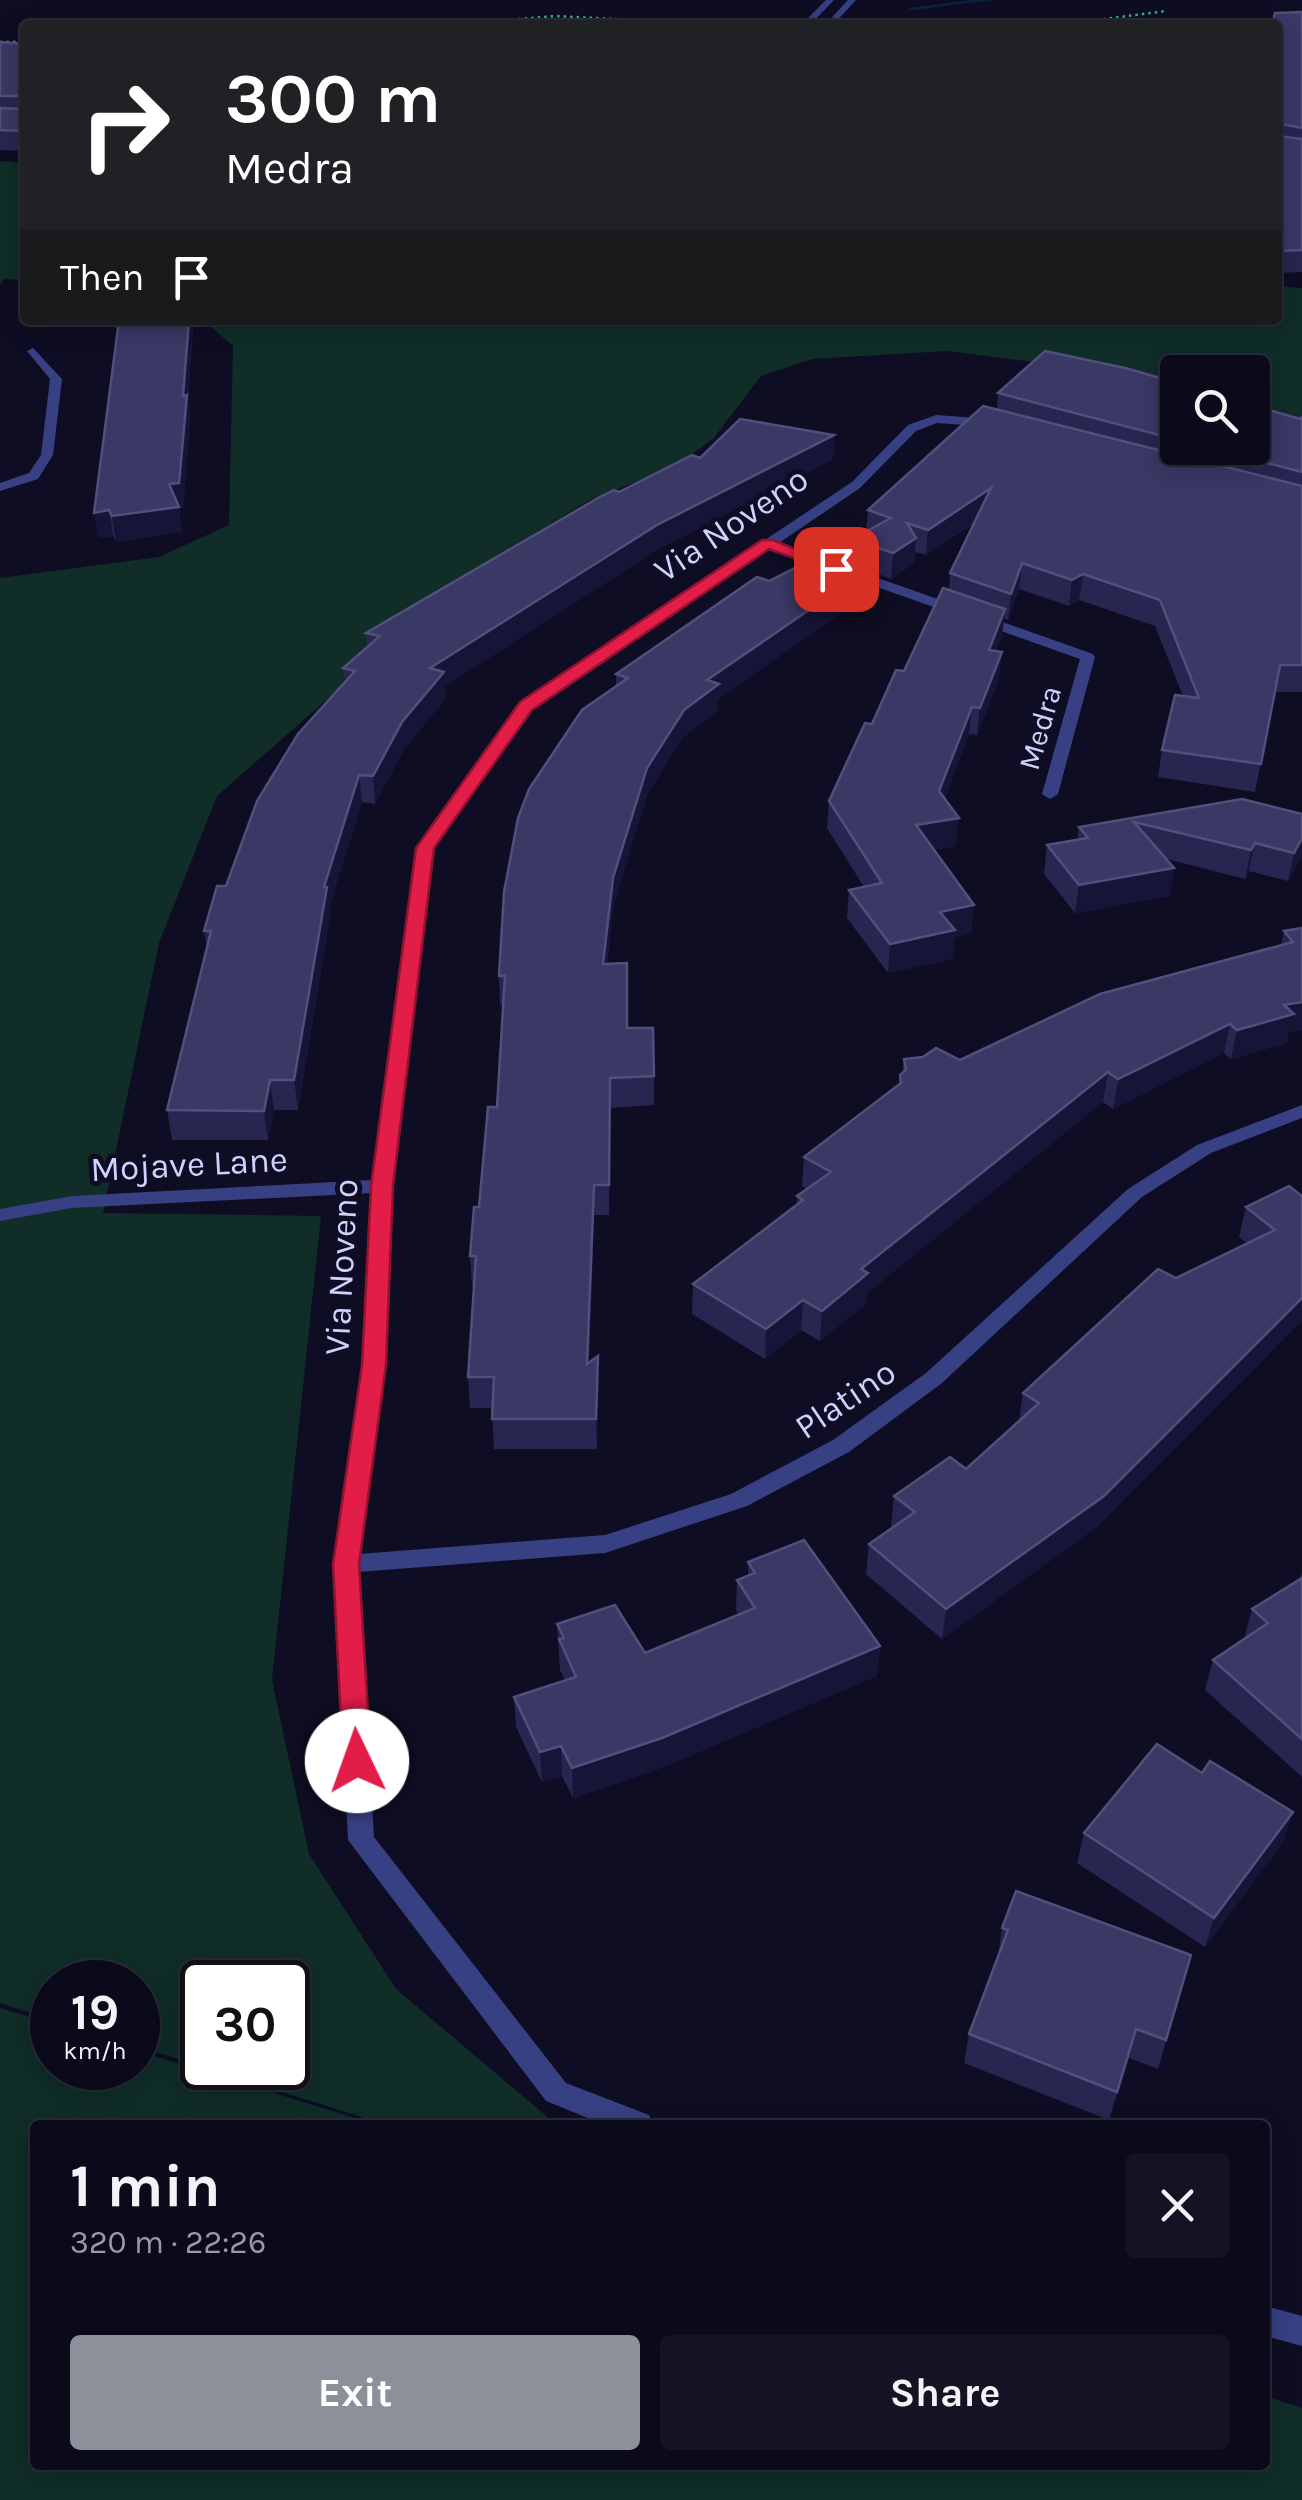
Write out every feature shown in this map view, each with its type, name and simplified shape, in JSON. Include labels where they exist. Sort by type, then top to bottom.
[{"type":"street","points":[[811,20],[830,0]]},
{"type":"street","points":[[834,20],[852,0]]},
{"type":"street","points":[[0,487],[34,476],[46,455],[56,379],[33,351]]},
{"type":"street","name":"Via Noveno","points":[[626,2120],[556,2092],[361,1840],[346,1564],[374,1365],[382,1186],[425,848],[526,706],[856,486],[912,428],[936,419],[1010,428]]},
{"type":"street","name":"Medra","points":[[767,543],[1088,657],[1050,794]]},
{"type":"street","name":"Platino","points":[[346,1564],[605,1544],[739,1500],[841,1446],[934,1378],[1135,1193],[1204,1149],[1302,1111]]},
{"type":"street","name":"Mojave Lane","points":[[0,1215],[72,1202],[382,1186]]},
{"type":"street","points":[[1270,2322],[1302,2331]]},
{"type":"path","points":[[480,20],[575,14],[662,20]]},
{"type":"green space","points":[[0,161],[20,163],[20,280],[4,279],[0,285]]},
{"type":"green space","points":[[1282,286],[1302,288],[1302,423],[1270,415],[1270,355],[1160,355],[1160,389],[1071,367],[948,351],[812,359],[761,376],[713,439],[675,466],[588,501],[476,569],[217,796],[159,943],[103,1213],[321,1216],[272,1680],[309,1854],[396,1989],[551,2120],[371,2120],[275,2090],[310,2090],[310,1960],[180,1960],[180,2060],[160,2053],[160,1960],[30,1960],[30,2013],[0,2003],[0,578],[159,557],[229,525],[233,346],[209,325],[1282,325]]},
{"type":"green space","points":[[0,2008],[30,2017],[30,2090],[160,2090],[160,2058],[180,2064],[180,2090],[264,2090],[362,2120],[30,2120],[30,2470],[1270,2470],[1270,2398],[1302,2408],[1302,2500],[0,2500]]},
{"type":"building","points":[[1302,12],[1302,128],[1282,124],[1282,20],[1273,20],[1275,13]]},
{"type":"building","points":[[0,42],[20,44],[20,96],[0,96]]},
{"type":"building","points":[[0,108],[20,109],[20,131],[0,130]]},
{"type":"building","points":[[1282,136],[1302,139],[1302,250],[1282,251]]},
{"type":"building","points":[[118,325],[189,325],[179,483],[169,484],[179,507],[112,516],[109,510],[94,513]]},
{"type":"building","points":[[1045,351],[1125,368],[1160,378],[1160,435],[998,393]]},
{"type":"building","points":[[983,406],[1160,450],[1160,465],[1218,465],[1302,486],[1302,665],[1280,665],[1261,764],[1162,750],[1175,695],[1199,698],[1160,600],[1083,574],[1072,580],[1022,563],[1011,594],[950,573],[991,488],[928,530],[907,523],[916,538],[893,553],[852,539],[891,518],[868,510]]},
{"type":"building","points":[[1270,410],[1302,417],[1302,472],[1270,464]]},
{"type":"building","points":[[740,419],[834,435],[657,525],[430,668],[444,672],[402,722],[373,776],[359,775],[324,887],[294,1080],[270,1080],[264,1111],[167,1110],[211,931],[204,931],[217,886],[226,886],[257,801],[298,734],[355,671],[343,668],[380,636],[366,633],[598,498],[614,490],[619,492],[692,455],[700,458]]},
{"type":"building","points":[[832,549],[876,564],[707,680],[719,684],[684,710],[647,768],[613,878],[603,964],[627,963],[627,1028],[653,1028],[654,1076],[610,1078],[609,1185],[594,1185],[587,1364],[598,1356],[596,1419],[492,1419],[494,1377],[468,1377],[476,1256],[470,1256],[474,1207],[479,1207],[488,1107],[497,1107],[505,976],[499,976],[504,892],[518,818],[529,789],[582,710],[628,678],[616,674],[757,577],[769,581]]},
{"type":"building","points":[[943,588],[1005,609],[989,650],[1002,652],[980,708],[972,707],[939,791],[959,818],[916,825],[974,905],[940,912],[955,930],[890,944],[849,890],[882,883],[829,801],[865,723],[872,724],[896,670],[904,671]]},
{"type":"building","points":[[1242,799],[1302,814],[1302,838],[1294,853],[1255,843],[1251,850],[1134,822],[1174,868],[1079,885],[1047,845],[1088,838],[1079,827]]},
{"type":"building","points":[[1302,928],[1302,1002],[1284,1005],[1294,1014],[1237,1030],[1230,1024],[1118,1079],[1108,1072],[861,1269],[868,1273],[822,1311],[803,1300],[766,1329],[693,1284],[803,1200],[797,1196],[831,1172],[804,1157],[901,1083],[900,1075],[906,1070],[904,1059],[923,1057],[936,1048],[960,1060],[1100,994],[1293,942],[1284,931]]},
{"type":"building","points":[[1289,1186],[1302,1196],[1302,1298],[1104,1496],[946,1609],[869,1544],[915,1512],[894,1496],[950,1457],[966,1469],[1039,1403],[1023,1393],[1158,1269],[1176,1278],[1275,1230],[1246,1207]]},
{"type":"building","points":[[804,1540],[880,1646],[662,1738],[572,1768],[561,1746],[540,1752],[514,1697],[576,1677],[559,1639],[564,1638],[557,1624],[615,1605],[645,1653],[755,1608],[737,1580],[755,1573],[748,1562]]},
{"type":"building","points":[[1302,1578],[1302,1739],[1213,1660],[1268,1623],[1252,1609]]},
{"type":"building","points":[[1157,1744],[1202,1773],[1210,1761],[1293,1812],[1214,1918],[1084,1833]]},
{"type":"building","points":[[1016,1891],[1191,1955],[1166,2040],[1136,2029],[1117,2092],[969,2034],[1008,1930],[1002,1928]]},
{"type":"waterway","points":[[772,0],[806,3]]},
{"type":"waterway","points":[[912,8],[989,0]]},
{"type":"route","points":[[357,1761],[346,1564],[374,1365],[382,1186],[425,848],[526,706],[767,543],[836,569]]}]
